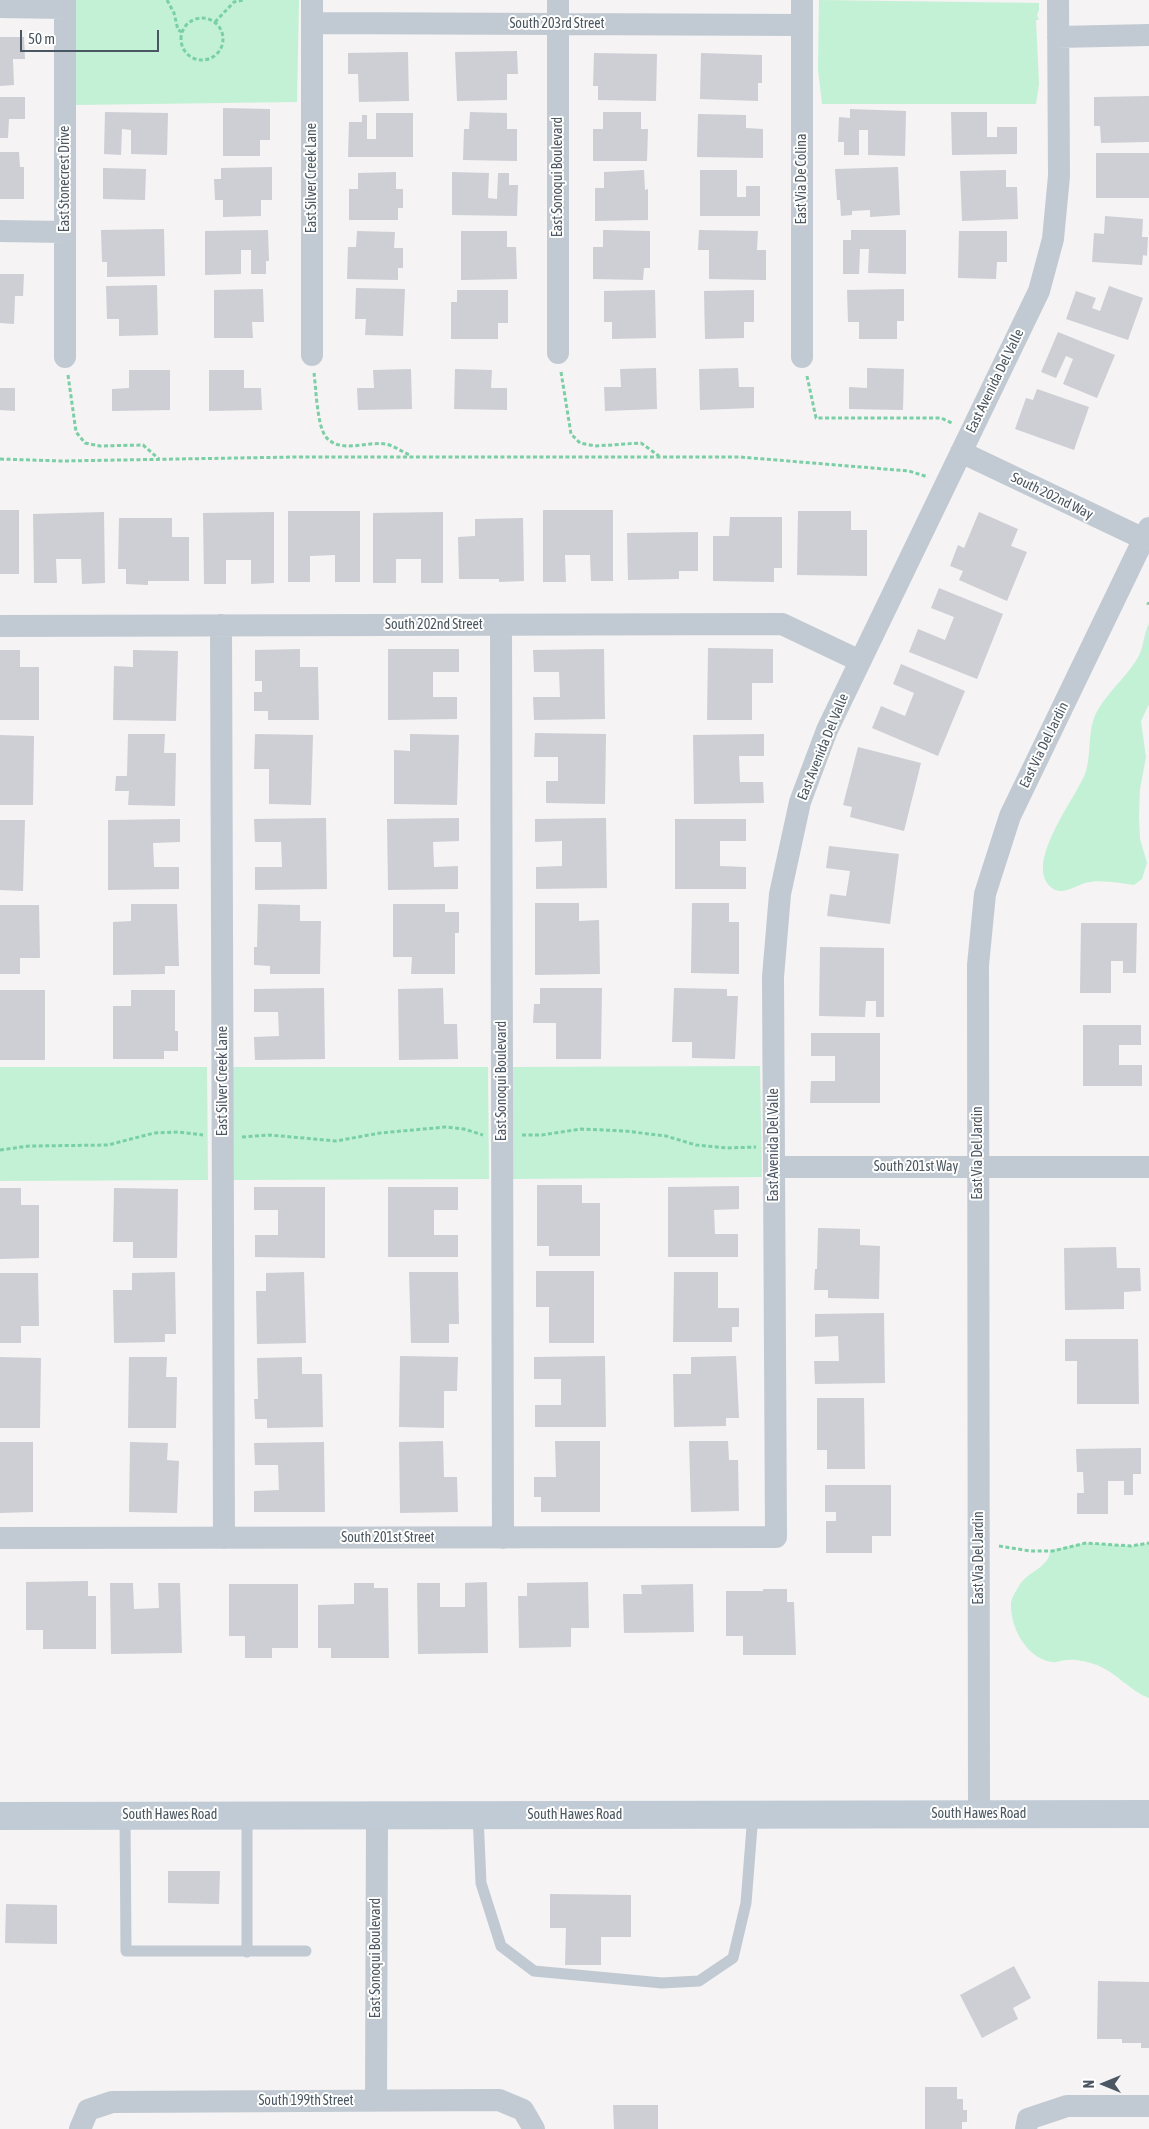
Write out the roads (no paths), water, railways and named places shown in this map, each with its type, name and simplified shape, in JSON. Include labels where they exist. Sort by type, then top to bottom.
[{"type":"main road","name":"South Hawes Road","points":[[0,1816],[1149,1814]]},
{"type":"street","name":"East Silver Creek Lane","points":[[312,0],[312,355]]},
{"type":"street","name":"East Sonoqui Boulevard","points":[[558,0],[558,353]]},
{"type":"street","name":"East Via De Colina","points":[[802,0],[802,357]]},
{"type":"street","name":"East Avenida Del Valle","points":[[776,1537],[773,977],[780,894],[800,802],[827,730],[1038,291],[1053,239],[1059,176],[1058,0]]},
{"type":"street","points":[[0,7],[65,4]]},
{"type":"street","name":"East Stonecrest Drive","points":[[65,4],[65,357]]},
{"type":"street","name":"South 203rd Street","points":[[312,23],[802,25]]},
{"type":"street","points":[[1058,37],[1149,36]]},
{"type":"street","points":[[0,231],[65,232]]},
{"type":"street","name":"South 202nd Way","points":[[961,452],[1146,534]]},
{"type":"street","name":"East Via Del Jardin","points":[[979,1814],[978,965],[984,894],[1010,816],[1146,534]]},
{"type":"street","name":"South 202nd Street","points":[[0,626],[782,624],[860,661]]},
{"type":"street","name":"East Silver Creek Lane","points":[[221,625],[224,1538]]},
{"type":"street","name":"East Sonoqui Boulevard","points":[[501,625],[503,1538]]},
{"type":"street","name":"South 201st Way","points":[[774,1157],[978,1167],[1149,1167]]},
{"type":"street","name":"South 201st Street","points":[[0,1538],[776,1537]]},
{"type":"street","name":"East Sonoqui Boulevard","points":[[376,1816],[376,2100]]},
{"type":"street","name":"South 199th Street","points":[[84,2120],[112,2102],[376,2100],[499,2100],[528,2119]]},
{"type":"street","points":[[1027,2124],[1067,2106],[1149,2106]]},
{"type":"lane","points":[[478,1815],[481,1883],[501,1946],[534,1971],[662,1983],[699,1981],[734,1958],[746,1903],[753,1814]]},
{"type":"lane","points":[[247,1815],[247,1952]]},
{"type":"lane","points":[[126,1816],[126,1951],[306,1951]]}]
